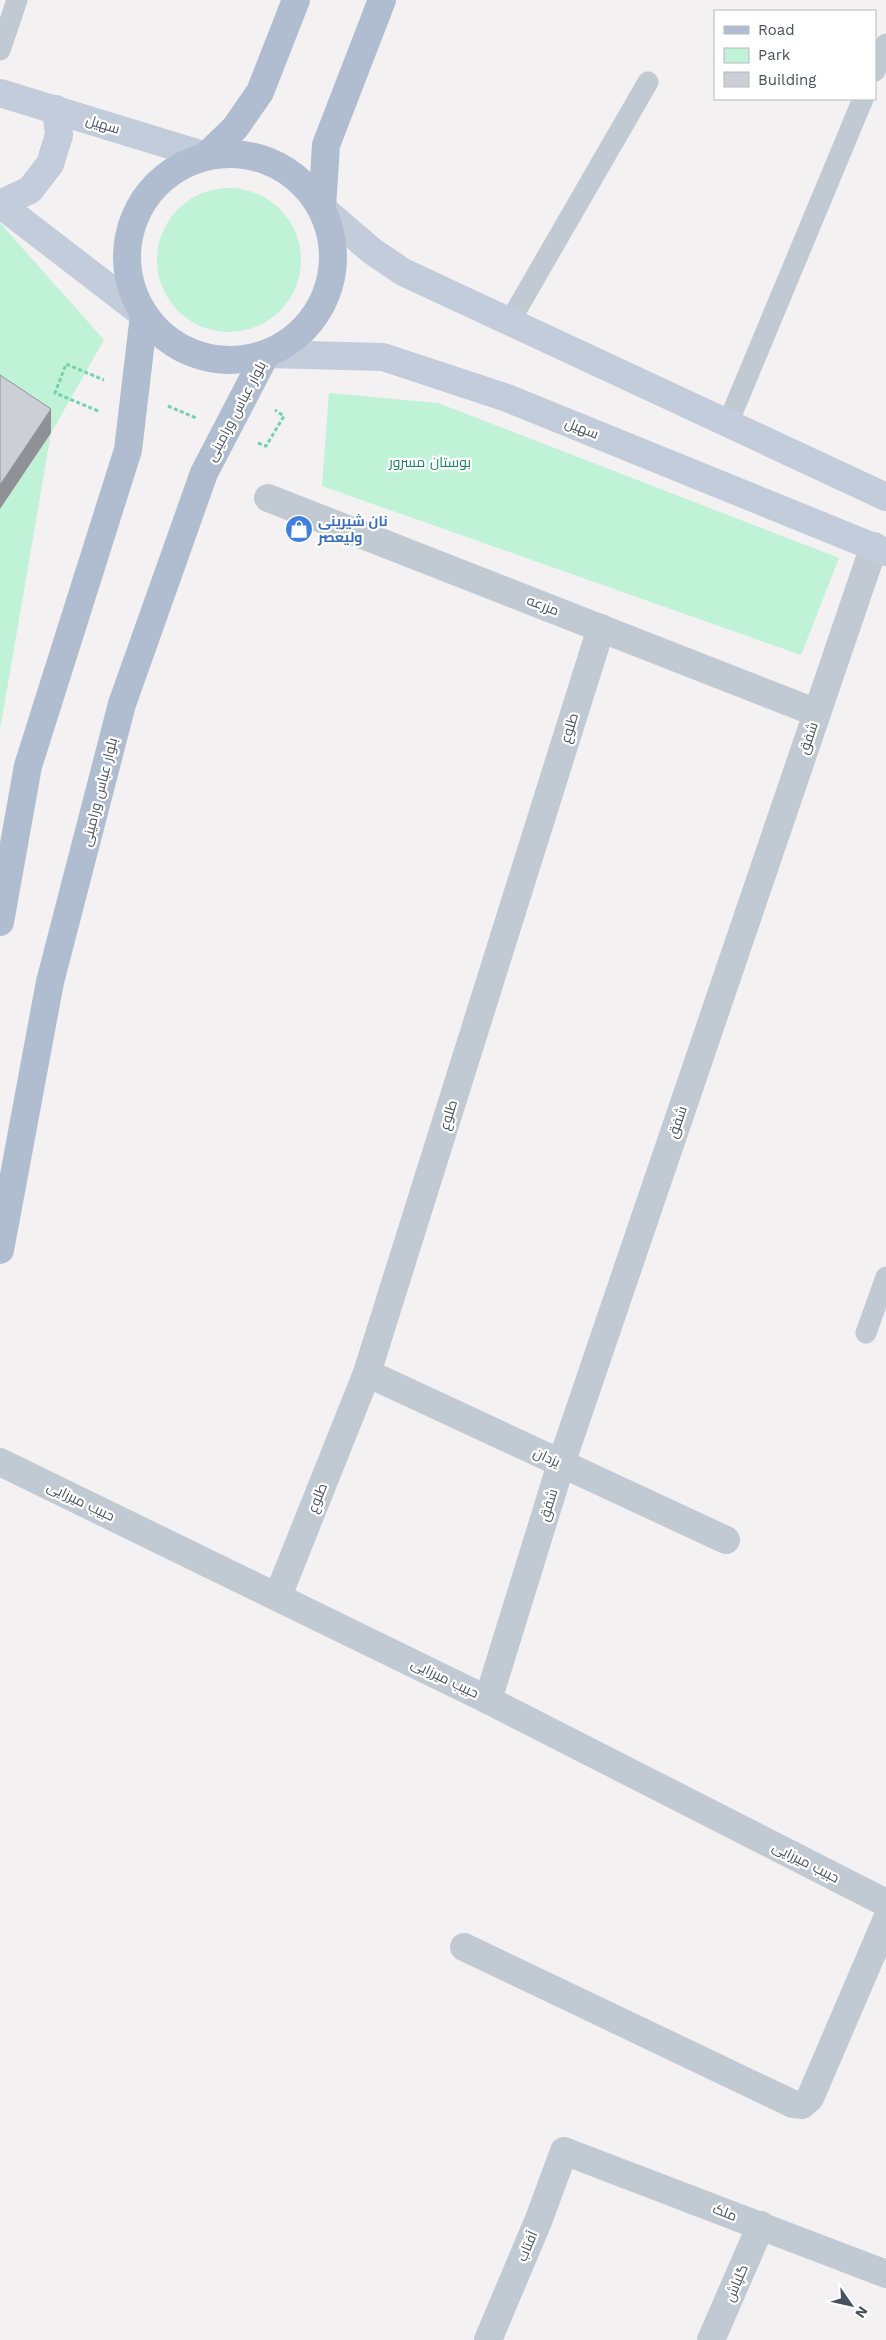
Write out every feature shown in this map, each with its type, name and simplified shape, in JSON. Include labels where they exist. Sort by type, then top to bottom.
[{"type":"main road","points":[[206,156],[235,128],[260,92],[296,0]]},
{"type":"main road","points":[[56,109],[59,135],[50,164],[30,190],[0,204],[144,315],[167,340],[198,356],[232,361],[266,354],[296,336],[319,310],[331,276],[332,241],[322,208],[326,146],[382,0]]},
{"type":"main road","name":"سهیل","points":[[0,94],[56,109],[206,156]]},
{"type":"main road","points":[[0,922],[28,766],[128,450],[144,315],[130,285],[126,252],[133,219],[150,191],[175,169],[206,156],[240,153],[273,162],[301,181],[322,208],[372,251],[403,272],[728,423],[885,493]]},
{"type":"main road","name":"سهیل","points":[[266,354],[383,357],[507,398],[880,549]]},
{"type":"main road","name":"بلوار عباس ورامینی","points":[[0,1250],[50,982],[122,704],[204,473],[266,354]]},
{"type":"street","name":"مزرعه","points":[[268,498],[817,713]]},
{"type":"street","name":"شفق","points":[[488,1700],[561,1464],[817,713],[880,549]]},
{"type":"street","name":"طلوع","points":[[278,1596],[367,1373],[601,628]]},
{"type":"street","name":"یزدان","points":[[367,1373],[726,1540]]},
{"type":"street","name":"حبیب میرزایی","points":[[0,1462],[488,1700],[886,1903]]},
{"type":"street","points":[[464,1947],[793,2104],[802,2105],[810,2098],[886,1921]]},
{"type":"street","name":"ملک","points":[[564,2151],[886,2274]]},
{"type":"street","name":"آفتاب","points":[[488,2340],[539,2219],[564,2151]]},
{"type":"street","name":"گلپاش","points":[[711,2340],[761,2225]]},
{"type":"lane","points":[[0,50],[17,0]]},
{"type":"lane","points":[[876,69],[886,44]]},
{"type":"lane","points":[[510,322],[648,82]]},
{"type":"lane","points":[[728,423],[863,100]]},
{"type":"lane","points":[[866,1333],[886,1277]]},
{"type":"path","points":[[66,364],[55,393],[131,426]]},
{"type":"path","points":[[266,446],[284,416]]},
{"type":"green space","points":[[229,188],[243,189],[257,194],[269,200],[280,209],[289,220],[295,232],[300,246],[300,274],[295,288],[289,300],[280,311],[269,320],[257,326],[243,331],[229,332],[215,331],[201,326],[189,320],[178,311],[169,300],[163,288],[158,274],[157,260],[158,246],[163,232],[169,220],[178,209],[189,200],[201,194],[215,189]]},
{"type":"green space","points":[[0,223],[104,340],[51,433],[0,730]]},
{"type":"green space","name":"بوستان مسرور","points":[[329,393],[438,403],[839,558],[801,655],[322,486]]},
{"type":"building","points":[[0,375],[51,409],[0,485]]},
{"type":"place","name":"نان شیرینی ولیعصر","points":[[299,529]]}]
